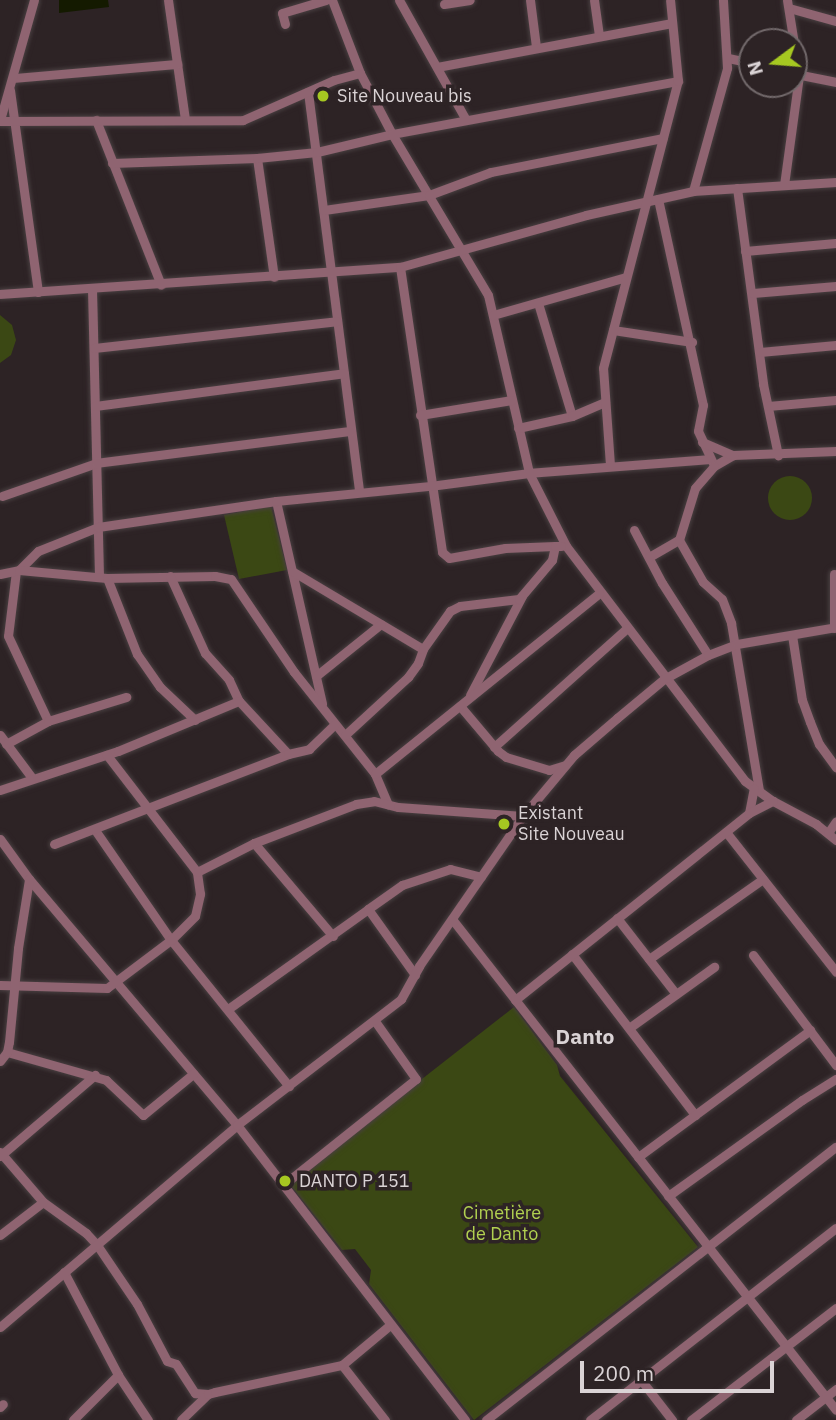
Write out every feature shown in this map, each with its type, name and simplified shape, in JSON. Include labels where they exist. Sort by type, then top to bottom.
[{"type":"street","points":[[34,0],[0,120],[243,120],[360,73]]},
{"type":"street","points":[[168,0],[185,120]]},
{"type":"street","points":[[285,24],[282,13],[326,0]]},
{"type":"street","points":[[332,0],[360,73],[392,134],[488,295],[529,472],[566,545],[664,679],[704,724],[745,781],[772,801],[816,824],[833,829]]},
{"type":"street","points":[[399,0],[466,120]]},
{"type":"street","points":[[444,4],[470,0]]},
{"type":"street","points":[[530,0],[536,47]]},
{"type":"street","points":[[594,0],[599,36]]},
{"type":"street","points":[[610,465],[603,368],[678,81],[670,0]]},
{"type":"street","points":[[693,191],[728,58],[723,0]]},
{"type":"street","points":[[791,28],[788,4],[836,21]]},
{"type":"street","points":[[437,67],[671,23]]},
{"type":"street","points":[[728,58],[738,60]]},
{"type":"street","points":[[14,78],[177,64]]},
{"type":"street","points":[[808,77],[836,82]]},
{"type":"street","points":[[112,163],[257,158],[317,152],[392,134],[678,81]]},
{"type":"street","points":[[10,90],[38,292]]},
{"type":"street","points":[[309,92],[359,492]]},
{"type":"street","points":[[784,185],[794,98]]},
{"type":"street","points":[[96,120],[161,285]]},
{"type":"street","points":[[324,210],[429,195],[491,172],[663,138]]},
{"type":"street","points":[[257,158],[274,277]]},
{"type":"street","points":[[0,294],[400,267],[586,215],[693,191],[836,182]]},
{"type":"street","points":[[737,188],[768,407],[778,455]]},
{"type":"street","points":[[658,199],[692,342],[703,405],[698,431],[711,463]]},
{"type":"street","points":[[745,251],[836,243]]},
{"type":"street","points":[[400,267],[430,486],[444,556],[449,558],[505,548],[566,545]]},
{"type":"street","points":[[493,315],[626,277]]},
{"type":"street","points":[[753,293],[836,286]]},
{"type":"street","points":[[92,289],[98,527],[103,577],[136,654],[160,687],[195,720]]},
{"type":"street","points":[[538,303],[572,416]]},
{"type":"street","points":[[94,348],[337,321]]},
{"type":"street","points":[[613,330],[692,342]]},
{"type":"street","points":[[760,352],[836,345]]},
{"type":"street","points":[[95,406],[344,373]]},
{"type":"street","points":[[420,415],[512,400]]},
{"type":"street","points":[[768,407],[836,400]]},
{"type":"street","points":[[518,428],[572,416],[605,402]]},
{"type":"street","points":[[2,496],[96,463],[351,431]]},
{"type":"street","points":[[702,442],[733,455]]},
{"type":"street","points":[[48,721],[4,636],[18,570],[38,551],[98,527],[276,501],[430,486],[529,472],[610,465],[711,463],[733,455],[778,455],[836,450]]},
{"type":"street","points":[[649,556],[679,540],[695,488],[711,463]]},
{"type":"street","points":[[276,501],[323,706]]},
{"type":"street","points":[[634,530],[708,655]]},
{"type":"street","points":[[679,540],[703,582],[722,599],[737,644],[742,701],[757,789],[748,813]]},
{"type":"street","points":[[464,702],[522,596],[552,560],[555,546]]},
{"type":"street","points":[[0,574],[18,570],[103,577],[231,579],[294,672],[375,774],[388,804]]},
{"type":"street","points":[[292,571],[423,649]]},
{"type":"street","points":[[0,1327],[237,1125],[401,999],[523,816],[565,765],[664,679],[708,655],[737,644],[835,627],[834,574]]},
{"type":"street","points":[[170,576],[195,636],[229,680],[239,701],[288,754]]},
{"type":"street","points":[[375,774],[599,593]]},
{"type":"street","points":[[345,735],[408,677],[418,663],[423,649],[455,608],[522,596]]},
{"type":"street","points":[[316,676],[381,624]]},
{"type":"street","points":[[494,747],[627,628]]},
{"type":"street","points":[[792,635],[802,700],[819,744],[836,766]]},
{"type":"street","points":[[6,744],[48,721],[126,697]]},
{"type":"street","points":[[0,790],[118,751],[239,701]]},
{"type":"street","points":[[464,702],[494,747],[506,757],[549,770],[565,765]]},
{"type":"street","points":[[184,712],[184,724]]},
{"type":"street","points":[[54,844],[288,754],[309,749],[334,725]]},
{"type":"street","points":[[0,735],[32,778]]},
{"type":"street","points":[[115,762],[118,751]]},
{"type":"street","points":[[0,985],[97,990],[118,983],[192,921],[199,906],[197,872],[149,806],[107,755]]},
{"type":"street","points":[[197,872],[254,843],[356,804],[374,801],[523,816]]},
{"type":"street","points":[[515,1000],[748,813],[772,801]]},
{"type":"street","points":[[95,830],[172,940],[289,1086]]},
{"type":"street","points":[[726,832],[836,972]]},
{"type":"street","points":[[0,839],[29,878],[237,1125],[465,1420]]},
{"type":"street","points":[[254,843],[333,936]]},
{"type":"street","points":[[228,1009],[402,886],[450,869],[481,877]]},
{"type":"street","points":[[0,1061],[7,1052],[18,948],[29,878]]},
{"type":"street","points":[[649,959],[763,879]]},
{"type":"street","points":[[368,909],[415,975]]},
{"type":"street","points":[[617,918],[676,995]]},
{"type":"street","points":[[452,919],[836,1410]]},
{"type":"street","points":[[572,954],[695,1115]]},
{"type":"street","points":[[753,955],[836,1065]]},
{"type":"street","points":[[629,1028],[714,967]]},
{"type":"street","points":[[282,1185],[416,1079],[375,1021]]},
{"type":"street","points":[[638,1157],[810,1030]]},
{"type":"street","points":[[7,1052],[95,1075],[114,1085],[143,1115],[193,1074]]},
{"type":"street","points":[[95,1075],[1,1154],[43,1202],[86,1233],[97,1245],[137,1304],[167,1361],[176,1364],[195,1393],[208,1394],[342,1365],[390,1325]]},
{"type":"street","points":[[668,1196],[802,1100],[836,1079]]},
{"type":"street","points":[[486,1420],[836,1147]]},
{"type":"street","points":[[0,1235],[43,1202]]},
{"type":"street","points":[[590,1420],[836,1228]]},
{"type":"street","points":[[64,1272],[118,1375],[148,1420]]},
{"type":"street","points":[[691,1420],[836,1308]]},
{"type":"street","points":[[342,1365],[379,1418]]},
{"type":"street","points":[[73,1420],[118,1375]]},
{"type":"street","points":[[641,1380],[671,1420]]},
{"type":"street","points":[[796,1420],[836,1389]]},
{"type":"street","points":[[181,1420],[208,1394]]},
{"type":"green space","points":[[0,315],[12,325],[16,340],[11,355],[0,363]]},
{"type":"green space","points":[[790,476],[805,483],[812,498],[805,513],[790,520],[775,513],[768,498],[775,483]]},
{"type":"green space","points":[[271,506],[287,570],[239,579],[224,515]]},
{"type":"green space","name":"Cimetière de Danto","points":[[514,1007],[557,1065],[560,1076],[698,1247],[474,1420],[369,1284],[371,1270],[355,1249],[342,1250],[289,1183]]},
{"type":"shaded area","points":[[59,0],[108,0],[109,7],[59,13]]},
{"type":"place","name":"Site Nouveau bis","points":[[323,96]]},
{"type":"place","name":"Existant Site Nouveau","points":[[504,824]]},
{"type":"place","name":"DANTO P 151","points":[[285,1181]]},
{"type":"district","name":"Danto","points":[[585,1036]]}]
